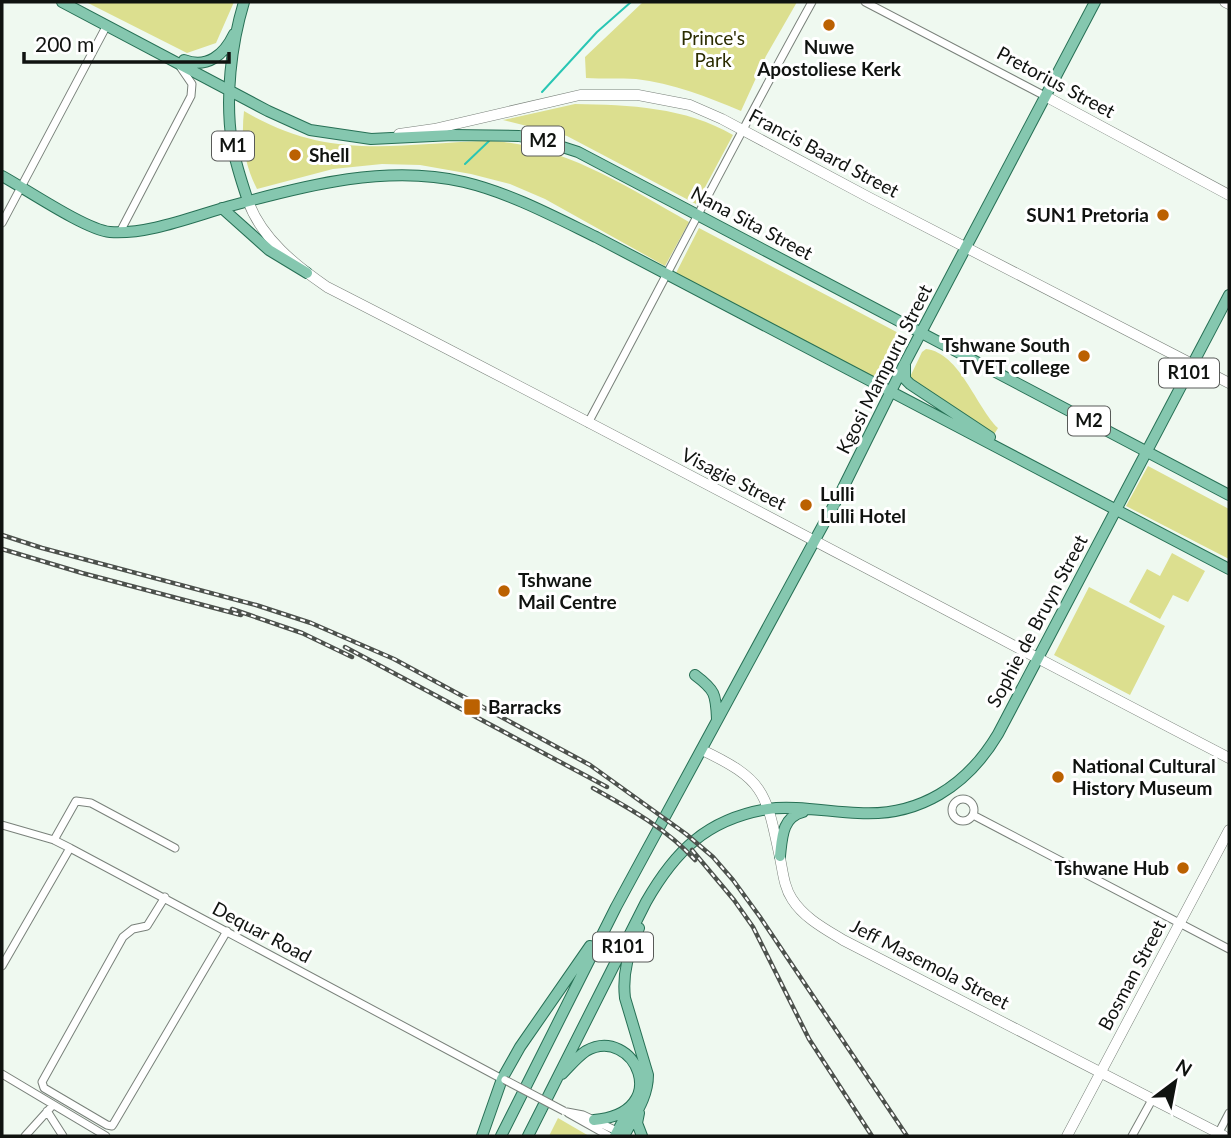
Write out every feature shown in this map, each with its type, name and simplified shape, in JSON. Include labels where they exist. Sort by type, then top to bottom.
[{"type":"main road","name":"M2","points":[[62,2],[230,90]]},
{"type":"main road","name":"Kgosi Mampuru Street","points":[[702,750],[815,541],[921,332],[1095,2]]},
{"type":"main road","points":[[154,50],[192,63],[211,61],[229,44],[243,7]]},
{"type":"main road","name":"M1","points":[[243,7],[230,90],[232,145],[248,201]]},
{"type":"main road","name":"Nana Sita Street","points":[[230,90],[310,130],[371,139],[453,135],[519,136],[578,152],[1229,495]]},
{"type":"main road","points":[[2,176],[99,229],[120,232],[180,221],[248,201],[342,181],[409,175],[461,181],[524,202],[1229,569]]},
{"type":"main road","points":[[222,208],[263,245],[307,273]]},
{"type":"main road","name":"Sophie de Bruyn Street","points":[[769,808],[891,813],[919,806],[941,794],[967,773],[990,748],[1229,295]]},
{"type":"main road","points":[[905,363],[905,379],[910,384],[1020,459]]},
{"type":"main road","points":[[695,675],[711,688],[715,695],[717,722]]},
{"type":"main road","name":"R101","points":[[501,1136],[610,918],[702,750]]},
{"type":"main road","name":"R101","points":[[528,1136],[627,938],[664,871],[675,858],[719,824],[769,808]]},
{"type":"main road","points":[[780,856],[782,834],[788,821],[797,813],[813,810]]},
{"type":"main road","points":[[620,1135],[639,1107],[646,1091],[648,1075],[625,998],[624,969],[664,871]]},
{"type":"main road","points":[[482,1136],[503,1080],[520,1047],[610,918]]},
{"type":"main road","points":[[547,1096],[577,1058],[598,1046],[612,1047],[628,1055],[638,1070],[639,1092],[628,1111],[620,1135]]},
{"type":"main road","points":[[639,1107],[637,1124],[642,1136]]},
{"type":"main road","points":[[594,1120],[610,1118],[628,1111]]},
{"type":"street","points":[[588,423],[699,215],[741,128],[812,2]]},
{"type":"street","name":"Pretorius Street","points":[[865,2],[1229,195]]},
{"type":"street","points":[[2,223],[107,25]]},
{"type":"street","points":[[120,232],[191,96],[192,84],[177,62]]},
{"type":"street","name":"Francis Baard Street","points":[[371,139],[434,129],[573,96],[638,95],[670,100],[704,110],[741,128],[1229,383]]},
{"type":"street","name":"Visagie Street","points":[[248,201],[274,243],[327,287],[1229,758]]},
{"type":"street","name":"Jeff Masemola Street","points":[[702,750],[750,778],[760,790],[769,808],[785,885],[791,898],[815,922],[843,940],[1100,1070],[1220,1135]]},
{"type":"street","points":[[54,840],[76,801],[80,800],[174,848]]},
{"type":"street","points":[[973,815],[1229,949]]},
{"type":"street","name":"Dequar Road","points":[[2,825],[54,840],[70,848],[503,1080],[566,1111]]},
{"type":"street","name":"Bosman Street","points":[[1067,1136],[1229,830]]},
{"type":"street","points":[[2,966],[70,848]]},
{"type":"street","points":[[165,897],[147,926],[133,929],[123,937],[42,1082],[44,1088],[107,1125],[112,1126],[114,1123],[227,931]]},
{"type":"street","points":[[2,1074],[50,1108],[91,1132],[106,1136]]},
{"type":"street","points":[[1132,1136],[1153,1098]]},
{"type":"street","points":[[24,1136],[50,1108]]},
{"type":"street","points":[[50,1108],[63,1136]]},
{"type":"street","points":[[566,1111],[594,1120],[620,1135]]},
{"type":"street","points":[[566,1111],[620,1135]]},
{"type":"street","points":[[1220,1135],[1229,1113]]},
{"type":"green space","points":[[86,2],[234,2],[216,43],[187,53]]},
{"type":"green space","name":"Prince's Park","points":[[643,2],[797,2],[766,56],[741,111],[663,84],[636,79],[586,78],[585,57]]},
{"type":"green space","points":[[575,104],[657,109],[696,118],[733,135],[696,204],[567,136],[503,120]]},
{"type":"green space","points":[[244,111],[267,123],[312,139],[356,146],[486,141],[529,146],[577,162],[689,222],[665,266],[545,199],[510,184],[471,174],[420,165],[382,164],[333,169],[257,189],[244,151]]},
{"type":"green space","points":[[699,228],[908,338],[884,384],[676,273]]},
{"type":"green space","points":[[926,349],[938,353],[958,370],[998,428],[993,436],[910,377]]},
{"type":"green space","points":[[1148,466],[1229,509],[1229,559],[1126,506]]},
{"type":"green space","points":[[1172,553],[1205,571],[1188,602],[1173,595],[1160,619],[1129,602],[1147,569],[1160,576]]},
{"type":"green space","points":[[1089,587],[1165,626],[1130,695],[1054,655]]},
{"type":"green space","points":[[558,1118],[589,1136],[549,1136]]},
{"type":"waterway","points":[[542,92],[597,32],[631,2]]},
{"type":"waterway","points":[[465,164],[489,141]]},
{"type":"railway","points":[[2,535],[256,605],[311,623],[394,659],[590,765],[686,834],[713,857],[733,880],[907,1136]]},
{"type":"railway","points":[[2,549],[241,615]]},
{"type":"railway","points":[[232,609],[302,633],[352,657]]},
{"type":"railway","points":[[345,647],[607,787]]},
{"type":"railway","points":[[593,788],[660,829],[695,860]]},
{"type":"railway","points":[[692,850],[753,927],[809,1039],[872,1136]]},
{"type":"place","name":"Nuwe Apostoliese Kerk","points":[[829,25]]},
{"type":"place","name":"Shell","points":[[295,155]]},
{"type":"place","name":"SUN1 Pretoria","points":[[1163,215]]},
{"type":"place","name":"Tshwane South TVET college","points":[[1084,356]]},
{"type":"place","name":"Lulli Lulli Hotel","points":[[806,505]]},
{"type":"place","name":"Tshwane Mail Centre","points":[[504,591]]},
{"type":"place","name":"Barracks","points":[[472,707]]},
{"type":"place","name":"National Cultural History Museum","points":[[1058,777]]},
{"type":"place","name":"Tshwane Hub","points":[[1183,868]]}]
